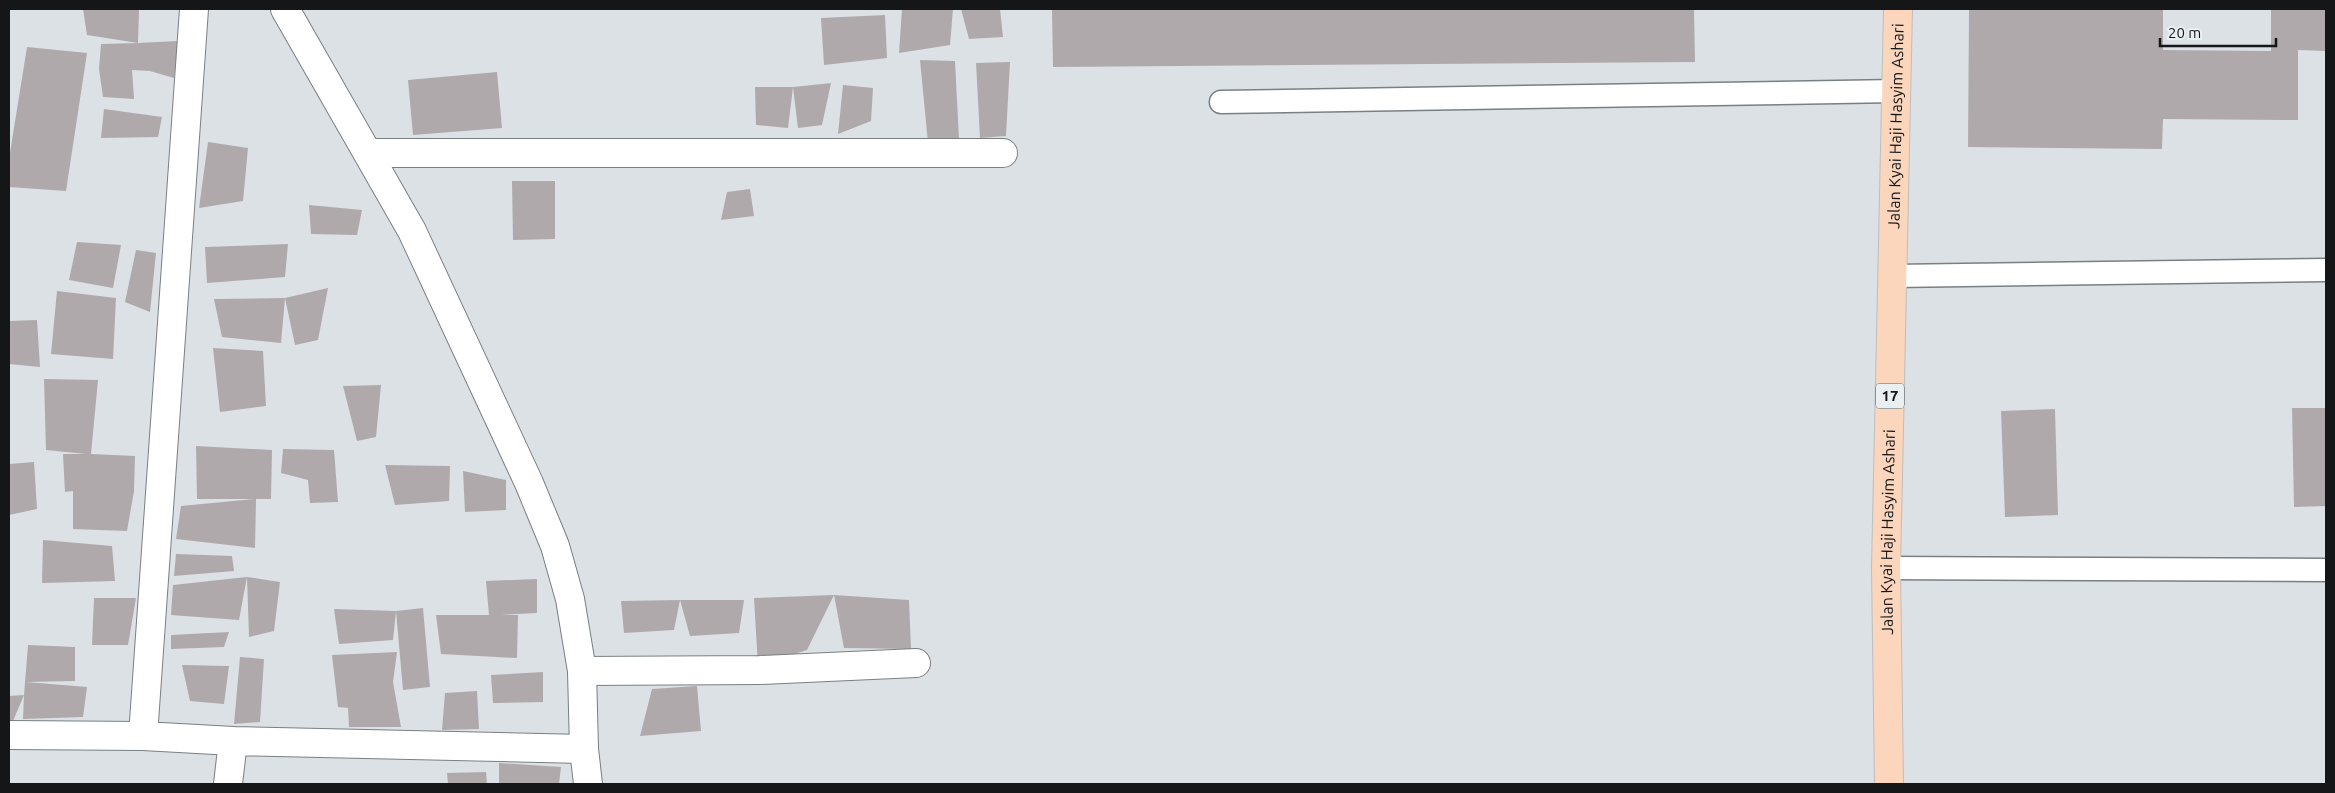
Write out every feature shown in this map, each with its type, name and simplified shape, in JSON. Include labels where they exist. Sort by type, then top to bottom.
[{"type":"highway","name":"Jalan Kyai Haji Hasyim Ashari","points":[[1889,784],[1886,568],[1898,9]]},
{"type":"street","points":[[143,736],[194,9]]},
{"type":"street","points":[[285,9],[412,231],[533,492],[555,546],[570,600],[582,670],[584,748],[588,784]]},
{"type":"street","points":[[368,153],[1003,153]]},
{"type":"street","points":[[582,670],[760,670],[916,663]]},
{"type":"street","points":[[9,735],[143,736],[233,741],[584,748]]},
{"type":"street","points":[[228,784],[233,741]]},
{"type":"lane","points":[[1221,102],[1897,91]]},
{"type":"lane","points":[[1893,276],[2326,270]]},
{"type":"lane","points":[[1886,568],[2326,570]]},
{"type":"building","points":[[83,9],[139,10],[138,43],[87,35]]},
{"type":"building","points":[[902,9],[953,9],[950,45],[899,53]]},
{"type":"building","points":[[961,9],[1000,9],[1003,37],[969,39]]},
{"type":"building","points":[[1052,9],[1694,9],[1695,62],[1053,67]]},
{"type":"building","points":[[1969,9],[2163,9],[2163,50],[2271,51],[2271,9],[2326,9],[2326,51],[2298,50],[2298,120],[2163,119],[2162,149],[1968,147]]},
{"type":"building","points":[[885,15],[887,58],[824,65],[821,18]]},
{"type":"building","points":[[178,41],[174,78],[150,71],[132,70],[134,99],[103,97],[99,69],[101,44]]},
{"type":"building","points":[[27,47],[87,53],[66,191],[9,187],[9,159]]},
{"type":"building","points":[[920,60],[955,61],[959,139],[928,143]]},
{"type":"building","points":[[1010,62],[1006,136],[980,138],[976,63]]},
{"type":"building","points":[[497,72],[502,128],[413,135],[408,80]]},
{"type":"building","points":[[831,83],[822,125],[798,128],[793,87]]},
{"type":"building","points":[[843,85],[873,88],[871,121],[838,134]]},
{"type":"building","points":[[755,87],[793,87],[788,128],[756,125]]},
{"type":"building","points":[[104,109],[162,117],[158,137],[101,138]]},
{"type":"building","points":[[208,142],[248,148],[243,201],[199,208]]},
{"type":"building","points":[[512,181],[555,181],[555,239],[513,240]]},
{"type":"building","points":[[750,189],[754,216],[721,220],[727,192]]},
{"type":"building","points":[[309,205],[362,210],[357,235],[311,234]]},
{"type":"building","points":[[77,242],[121,245],[113,288],[69,280]]},
{"type":"building","points":[[288,244],[285,277],[207,283],[205,247]]},
{"type":"building","points":[[136,250],[156,253],[150,312],[125,302]]},
{"type":"building","points":[[328,288],[318,340],[295,345],[285,298]]},
{"type":"building","points":[[57,291],[116,298],[113,359],[51,354]]},
{"type":"building","points":[[285,298],[281,343],[222,337],[214,299]]},
{"type":"building","points":[[37,320],[40,367],[9,364],[9,321]]},
{"type":"building","points":[[213,348],[263,351],[266,406],[220,412]]},
{"type":"building","points":[[44,379],[98,380],[91,454],[135,456],[134,491],[127,531],[73,529],[73,491],[65,492],[63,454],[86,454],[46,450]]},
{"type":"building","points":[[381,385],[376,437],[357,441],[343,386]]},
{"type":"building","points":[[2292,408],[2326,408],[2326,506],[2294,507]]},
{"type":"building","points":[[2055,409],[2058,515],[2005,517],[2001,411]]},
{"type":"building","points":[[196,446],[272,450],[271,499],[256,499],[255,548],[176,539],[181,506],[254,499],[197,499]]},
{"type":"building","points":[[283,449],[334,450],[338,502],[310,503],[308,480],[281,473]]},
{"type":"building","points":[[34,462],[37,509],[9,515],[9,464]]},
{"type":"building","points":[[385,465],[450,466],[449,501],[395,505]]},
{"type":"building","points":[[463,471],[506,480],[506,510],[465,512]]},
{"type":"building","points":[[43,540],[112,546],[115,581],[42,583]]},
{"type":"building","points":[[176,554],[232,556],[234,571],[174,576]]},
{"type":"building","points":[[247,577],[280,582],[274,631],[249,637]]},
{"type":"building","points":[[247,577],[239,620],[171,615],[173,585]]},
{"type":"building","points":[[537,579],[537,613],[500,615],[518,615],[517,658],[441,654],[436,615],[489,615],[486,581]]},
{"type":"building","points":[[834,595],[909,600],[911,649],[844,648]]},
{"type":"building","points":[[834,595],[807,650],[758,666],[754,598]]},
{"type":"building","points":[[94,598],[136,598],[128,645],[92,645]]},
{"type":"building","points":[[680,600],[674,630],[624,633],[621,601]]},
{"type":"building","points":[[680,600],[744,600],[739,633],[690,636]]},
{"type":"building","points":[[423,608],[430,687],[403,690],[396,611]]},
{"type":"building","points":[[334,609],[396,611],[393,640],[339,644]]},
{"type":"building","points":[[229,632],[224,647],[171,649],[171,635]]},
{"type":"building","points":[[28,645],[75,647],[75,681],[26,682],[87,687],[83,717],[23,719]]},
{"type":"building","points":[[397,652],[393,682],[401,727],[349,727],[348,708],[338,707],[332,655]]},
{"type":"building","points":[[240,657],[264,659],[260,722],[234,724]]},
{"type":"building","points":[[182,665],[229,666],[224,704],[190,701]]},
{"type":"building","points":[[543,672],[543,702],[493,703],[491,675]]},
{"type":"building","points":[[697,686],[701,731],[640,736],[652,689]]},
{"type":"building","points":[[477,691],[479,729],[442,730],[445,693]]},
{"type":"building","points":[[24,695],[13,721],[9,721],[9,696]]},
{"type":"building","points":[[499,763],[561,767],[559,784],[499,784]]},
{"type":"building","points":[[486,772],[487,784],[448,784],[447,773]]}]
